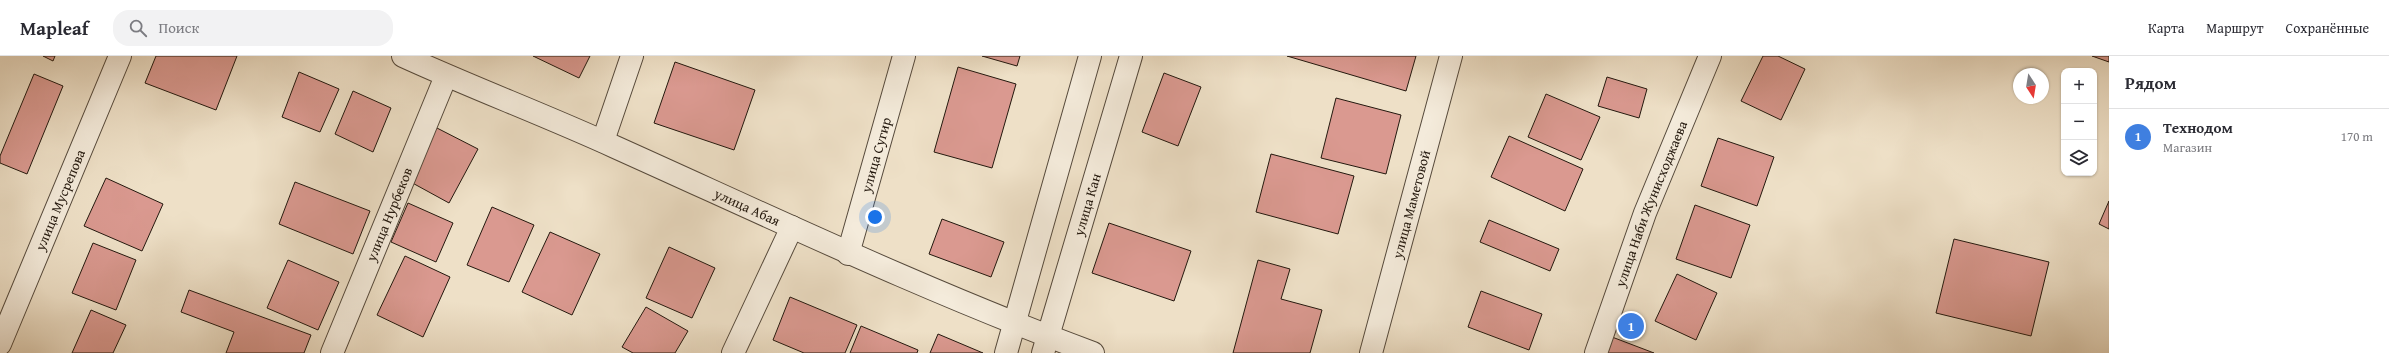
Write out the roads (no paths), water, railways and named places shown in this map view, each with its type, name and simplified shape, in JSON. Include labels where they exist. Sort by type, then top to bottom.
[{"type":"street","name":"улица Мусрепова","points":[[0,344],[120,56]]},
{"type":"street","name":"улица Абая","points":[[403,56],[446,76],[603,141],[848,254],[1014,323],[1045,345],[1093,353]]},
{"type":"street","points":[[603,141],[632,56]]},
{"type":"street","name":"улица Сугир","points":[[848,254],[904,56]]},
{"type":"street","points":[[1006,353],[1090,56]]},
{"type":"street","name":"улица Кан","points":[[1045,345],[1131,56]]},
{"type":"street","name":"улица Маметовой","points":[[1371,353],[1451,56]]},
{"type":"street","name":"улица Наби Жунисходжаева","points":[[1596,353],[1646,213],[1710,56]]},
{"type":"street","name":"улица Нурбеков","points":[[332,353],[446,76]]},
{"type":"street","points":[[733,353],[792,227]]},
{"type":"place","name":"Технодом","points":[[1631,326]]}]
